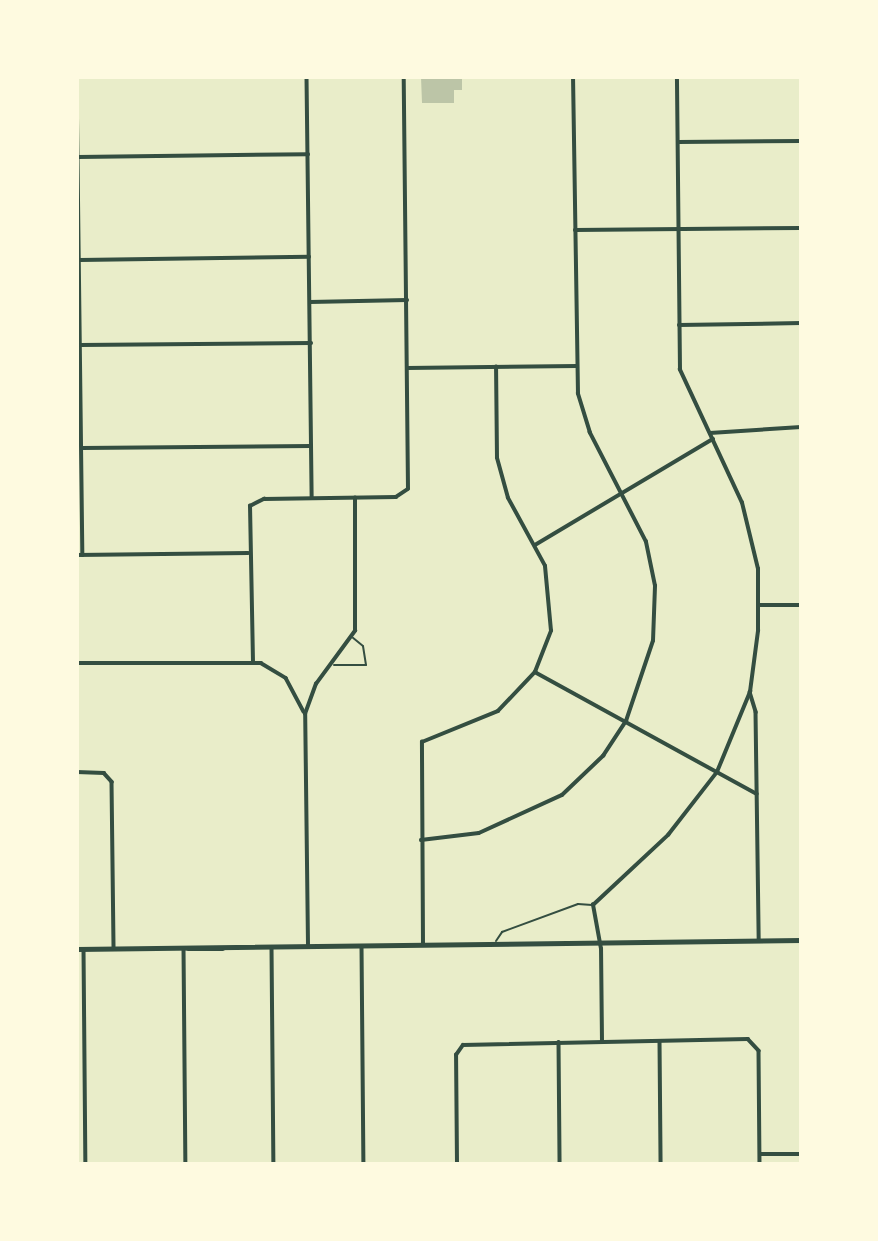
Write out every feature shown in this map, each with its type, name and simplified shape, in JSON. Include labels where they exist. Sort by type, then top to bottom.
[{"type":"street","points":[[77,77],[82,448],[80,555],[248,553]]},
{"type":"street","points":[[307,77],[312,499]]},
{"type":"street","points":[[253,662],[248,553],[253,503],[404,495],[407,300],[404,77]]},
{"type":"street","points":[[421,839],[480,833],[548,804],[592,768],[626,721],[647,672],[655,597],[646,542],[624,492],[590,433],[577,366],[573,77]]},
{"type":"street","points":[[603,1042],[599,943],[593,905],[668,835],[717,772],[750,692],[758,605],[745,513],[713,439],[685,389],[679,325],[677,77]]},
{"type":"street","points":[[678,142],[801,141]]},
{"type":"street","points":[[78,157],[308,154]]},
{"type":"street","points":[[575,230],[801,228]]},
{"type":"street","points":[[80,260],[309,257]]},
{"type":"street","points":[[310,302],[407,300]]},
{"type":"street","points":[[679,325],[801,323]]},
{"type":"street","points":[[80,345],[311,343]]},
{"type":"street","points":[[407,368],[577,366]]},
{"type":"street","points":[[423,945],[421,839],[424,740],[479,724],[535,671],[552,620],[549,583],[535,545],[508,498],[497,458],[496,367]]},
{"type":"street","points":[[710,433],[722,427],[801,427]]},
{"type":"street","points":[[535,545],[713,439]]},
{"type":"street","points":[[82,448],[312,446]]},
{"type":"street","points":[[308,946],[305,714],[316,684],[334,665],[353,638],[355,498]]},
{"type":"street","points":[[758,605],[801,605]]},
{"type":"street","points":[[77,663],[253,662],[286,678],[305,714]]},
{"type":"street","points":[[535,671],[757,794]]},
{"type":"street","points":[[750,692],[756,712],[758,941]]},
{"type":"street","points":[[77,772],[104,773],[112,782],[114,948]]},
{"type":"street","points":[[86,1164],[81,949],[801,940]]},
{"type":"street","points":[[362,946],[364,1164]]},
{"type":"street","points":[[272,947],[274,1164]]},
{"type":"street","points":[[186,948],[186,1164]]},
{"type":"street","points":[[660,1041],[661,1164]]},
{"type":"street","points":[[457,1164],[460,1046],[660,1041],[757,1043],[760,1164]]},
{"type":"street","points":[[559,1042],[560,1164]]},
{"type":"street","points":[[760,1154],[801,1154]]},
{"type":"lane","points":[[334,665],[366,665],[363,646],[353,638]]},
{"type":"lane","points":[[495,944],[499,934],[578,904],[593,905]]},
{"type":"building","points":[[421,77],[462,77],[462,90],[454,90],[454,103],[422,103]]}]
